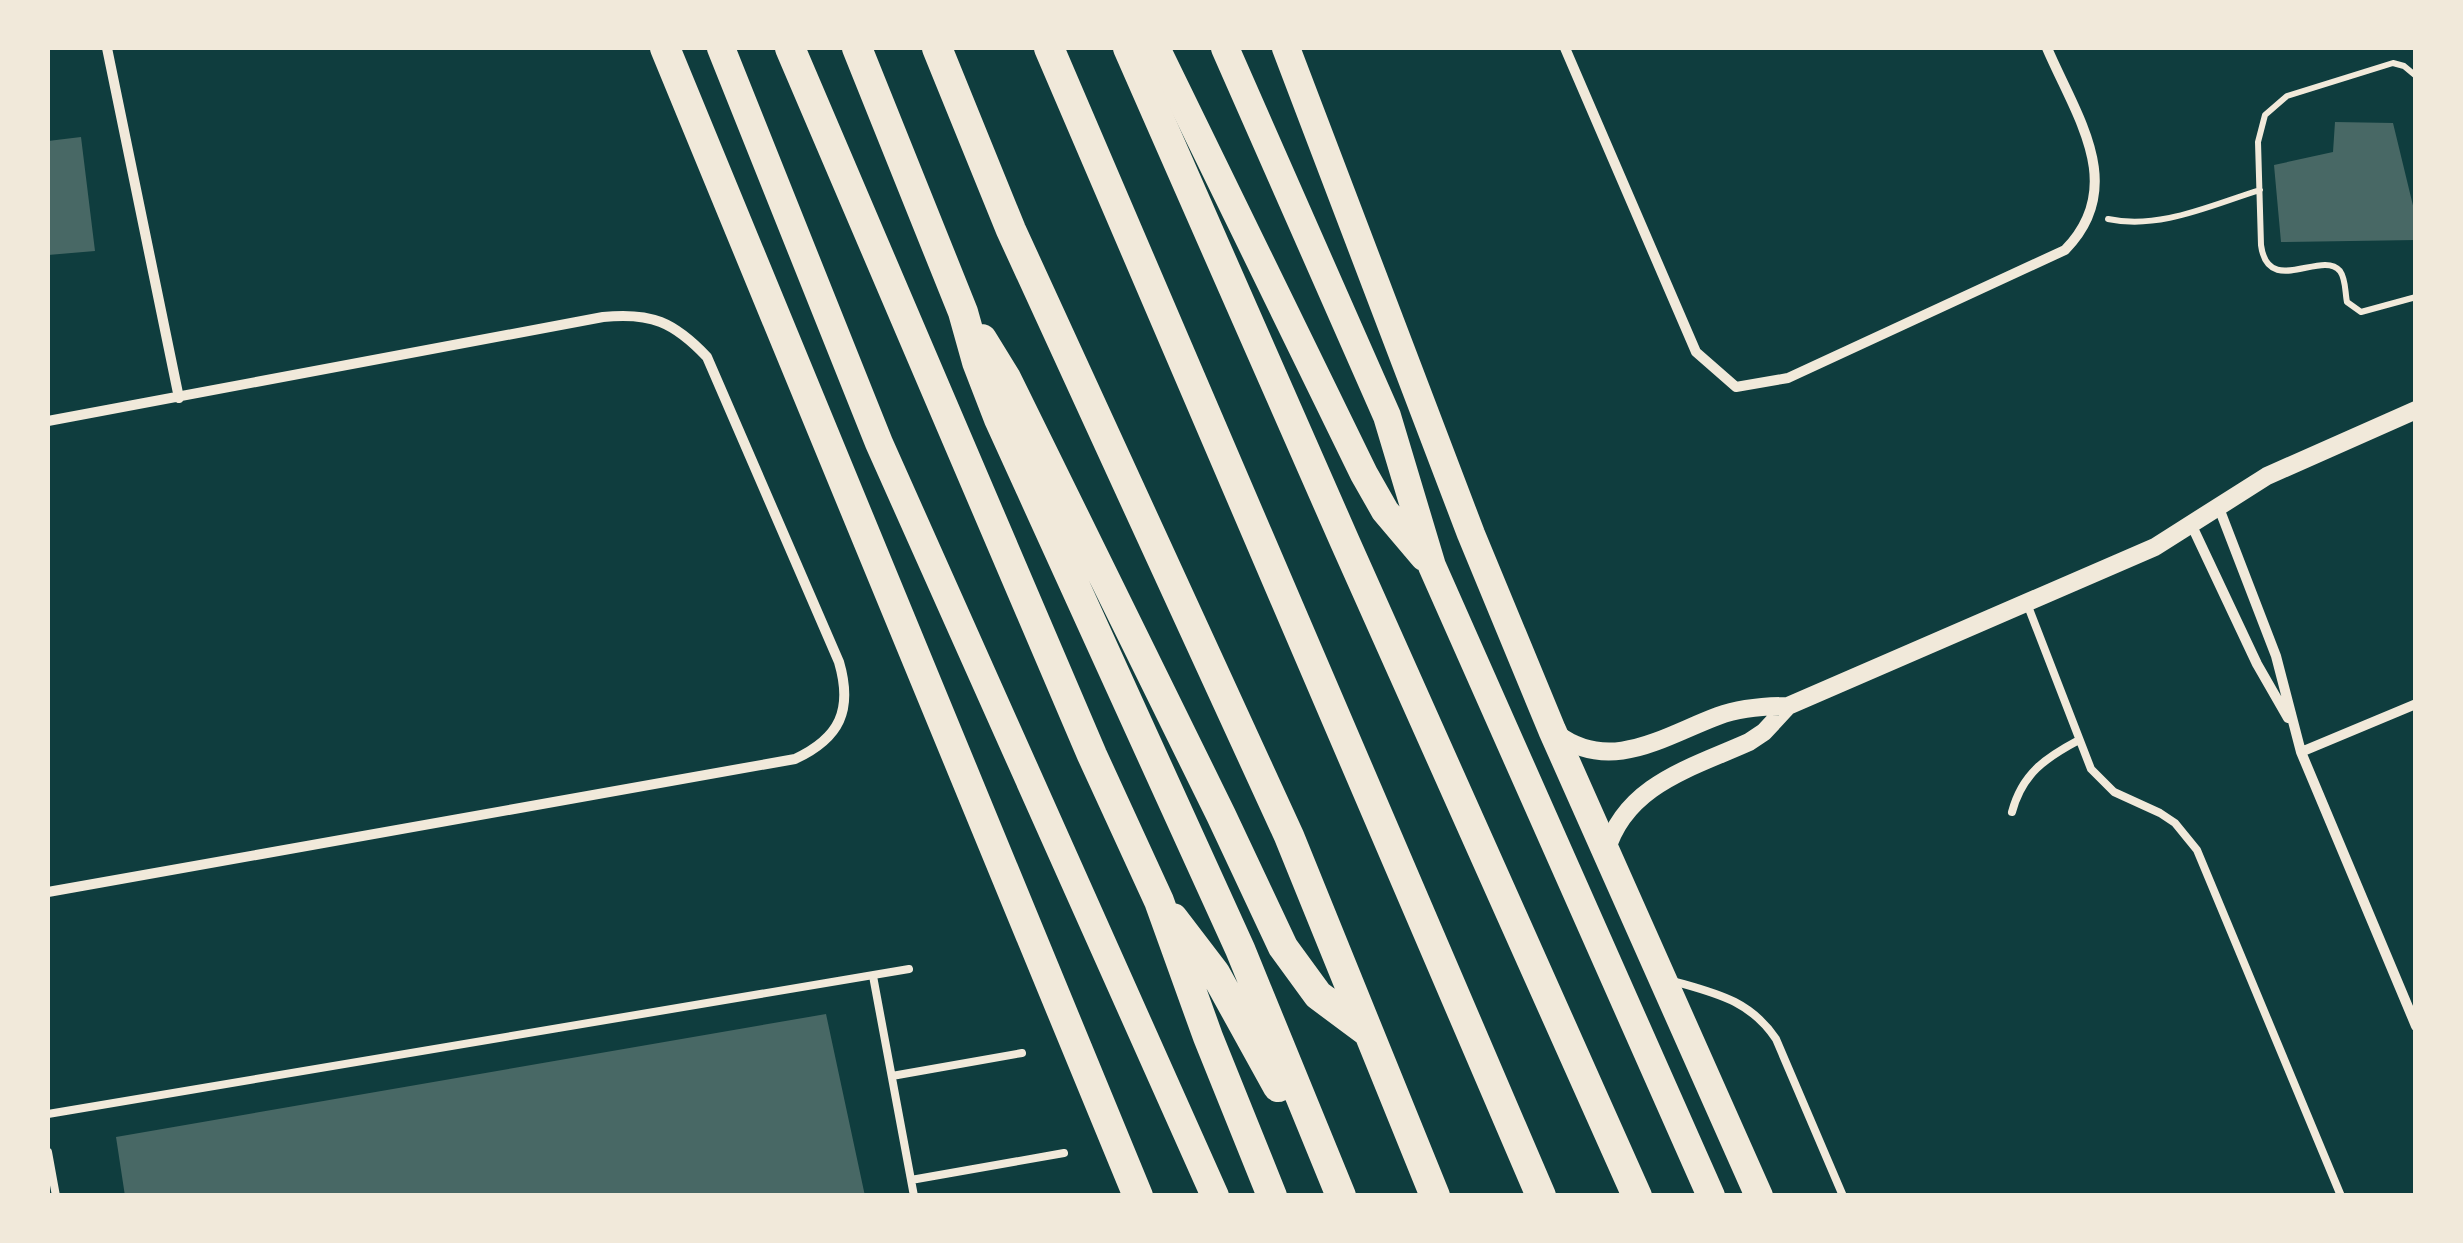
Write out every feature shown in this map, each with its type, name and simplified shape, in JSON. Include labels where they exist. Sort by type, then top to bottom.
[{"type":"highway","points":[[665,48],[1138,1196]]},
{"type":"highway","points":[[720,48],[886,460],[1216,1196]]},
{"type":"highway","points":[[790,48],[1092,755],[1158,900],[1272,1196]]},
{"type":"highway","points":[[857,48],[963,312],[999,419],[1240,949],[1339,1191]]},
{"type":"highway","points":[[936,48],[1010,230],[1289,836],[1435,1196]]},
{"type":"highway","points":[[1048,48],[1540,1196]]},
{"type":"highway","points":[[1128,48],[1637,1196]]},
{"type":"highway","points":[[1156,48],[1364,474],[1385,511],[1432,566]]},
{"type":"highway","points":[[1225,48],[1387,416],[1432,566],[1710,1196]]},
{"type":"highway","points":[[1286,48],[1471,534],[1552,730],[1759,1196]]},
{"type":"highway","points":[[963,312],[994,354],[1221,815],[1282,948],[1318,995],[1365,1030]]},
{"type":"highway","points":[[1158,900],[1215,973],[1339,1191]]},
{"type":"street","points":[[107,48],[179,398]]},
{"type":"street","points":[[1564,48],[1696,352],[1736,387],[1788,378],[2066,250],[2082,233],[2092,215],[2098,187],[2096,162],[2048,48]]},
{"type":"street","points":[[48,421],[602,317],[632,314],[661,320],[687,335],[707,357],[846,685],[844,709],[834,732],[817,749],[795,759],[48,892]]},
{"type":"street","points":[[1552,730],[1587,750],[1627,752],[1720,715],[1788,706],[2155,547],[2292,464],[2416,410]]},
{"type":"street","points":[[2220,508],[2276,656],[2301,752],[2416,1026]]},
{"type":"street","points":[[2192,526],[2257,664],[2292,722]]},
{"type":"street","points":[[2301,752],[2416,704]]},
{"type":"street","points":[[1606,852],[1619,818],[1644,792],[1749,742],[1788,706]]},
{"type":"lane","points":[[2026,601],[2091,769],[2102,783],[2175,823],[2197,850],[2341,1196]]},
{"type":"lane","points":[[2012,812],[2016,796],[2034,768],[2078,740]]},
{"type":"lane","points":[[48,1114],[910,968]]},
{"type":"lane","points":[[873,976],[914,1196]]},
{"type":"lane","points":[[1664,979],[1734,999],[1765,1022],[1776,1038],[1843,1196]]},
{"type":"lane","points":[[892,1076],[1022,1053]]},
{"type":"lane","points":[[48,1152],[56,1196]]},
{"type":"lane","points":[[912,1180],[1064,1153]]},
{"type":"path","points":[[2416,76],[2404,66],[2382,64],[2287,96],[2274,104],[2260,128],[2262,253],[2271,266],[2286,271],[2330,265],[2337,268],[2344,281],[2347,302],[2362,312],[2416,296]]},
{"type":"path","points":[[2092,215],[2136,223],[2159,220],[2260,190]]},
{"type":"building","points":[[2335,122],[2393,123],[2416,218],[2416,240],[2281,242],[2274,165],[2333,152]]},
{"type":"building","points":[[81,137],[95,251],[48,255],[48,141]]},
{"type":"building","points":[[826,1014],[865,1196],[125,1196],[116,1137]]}]
